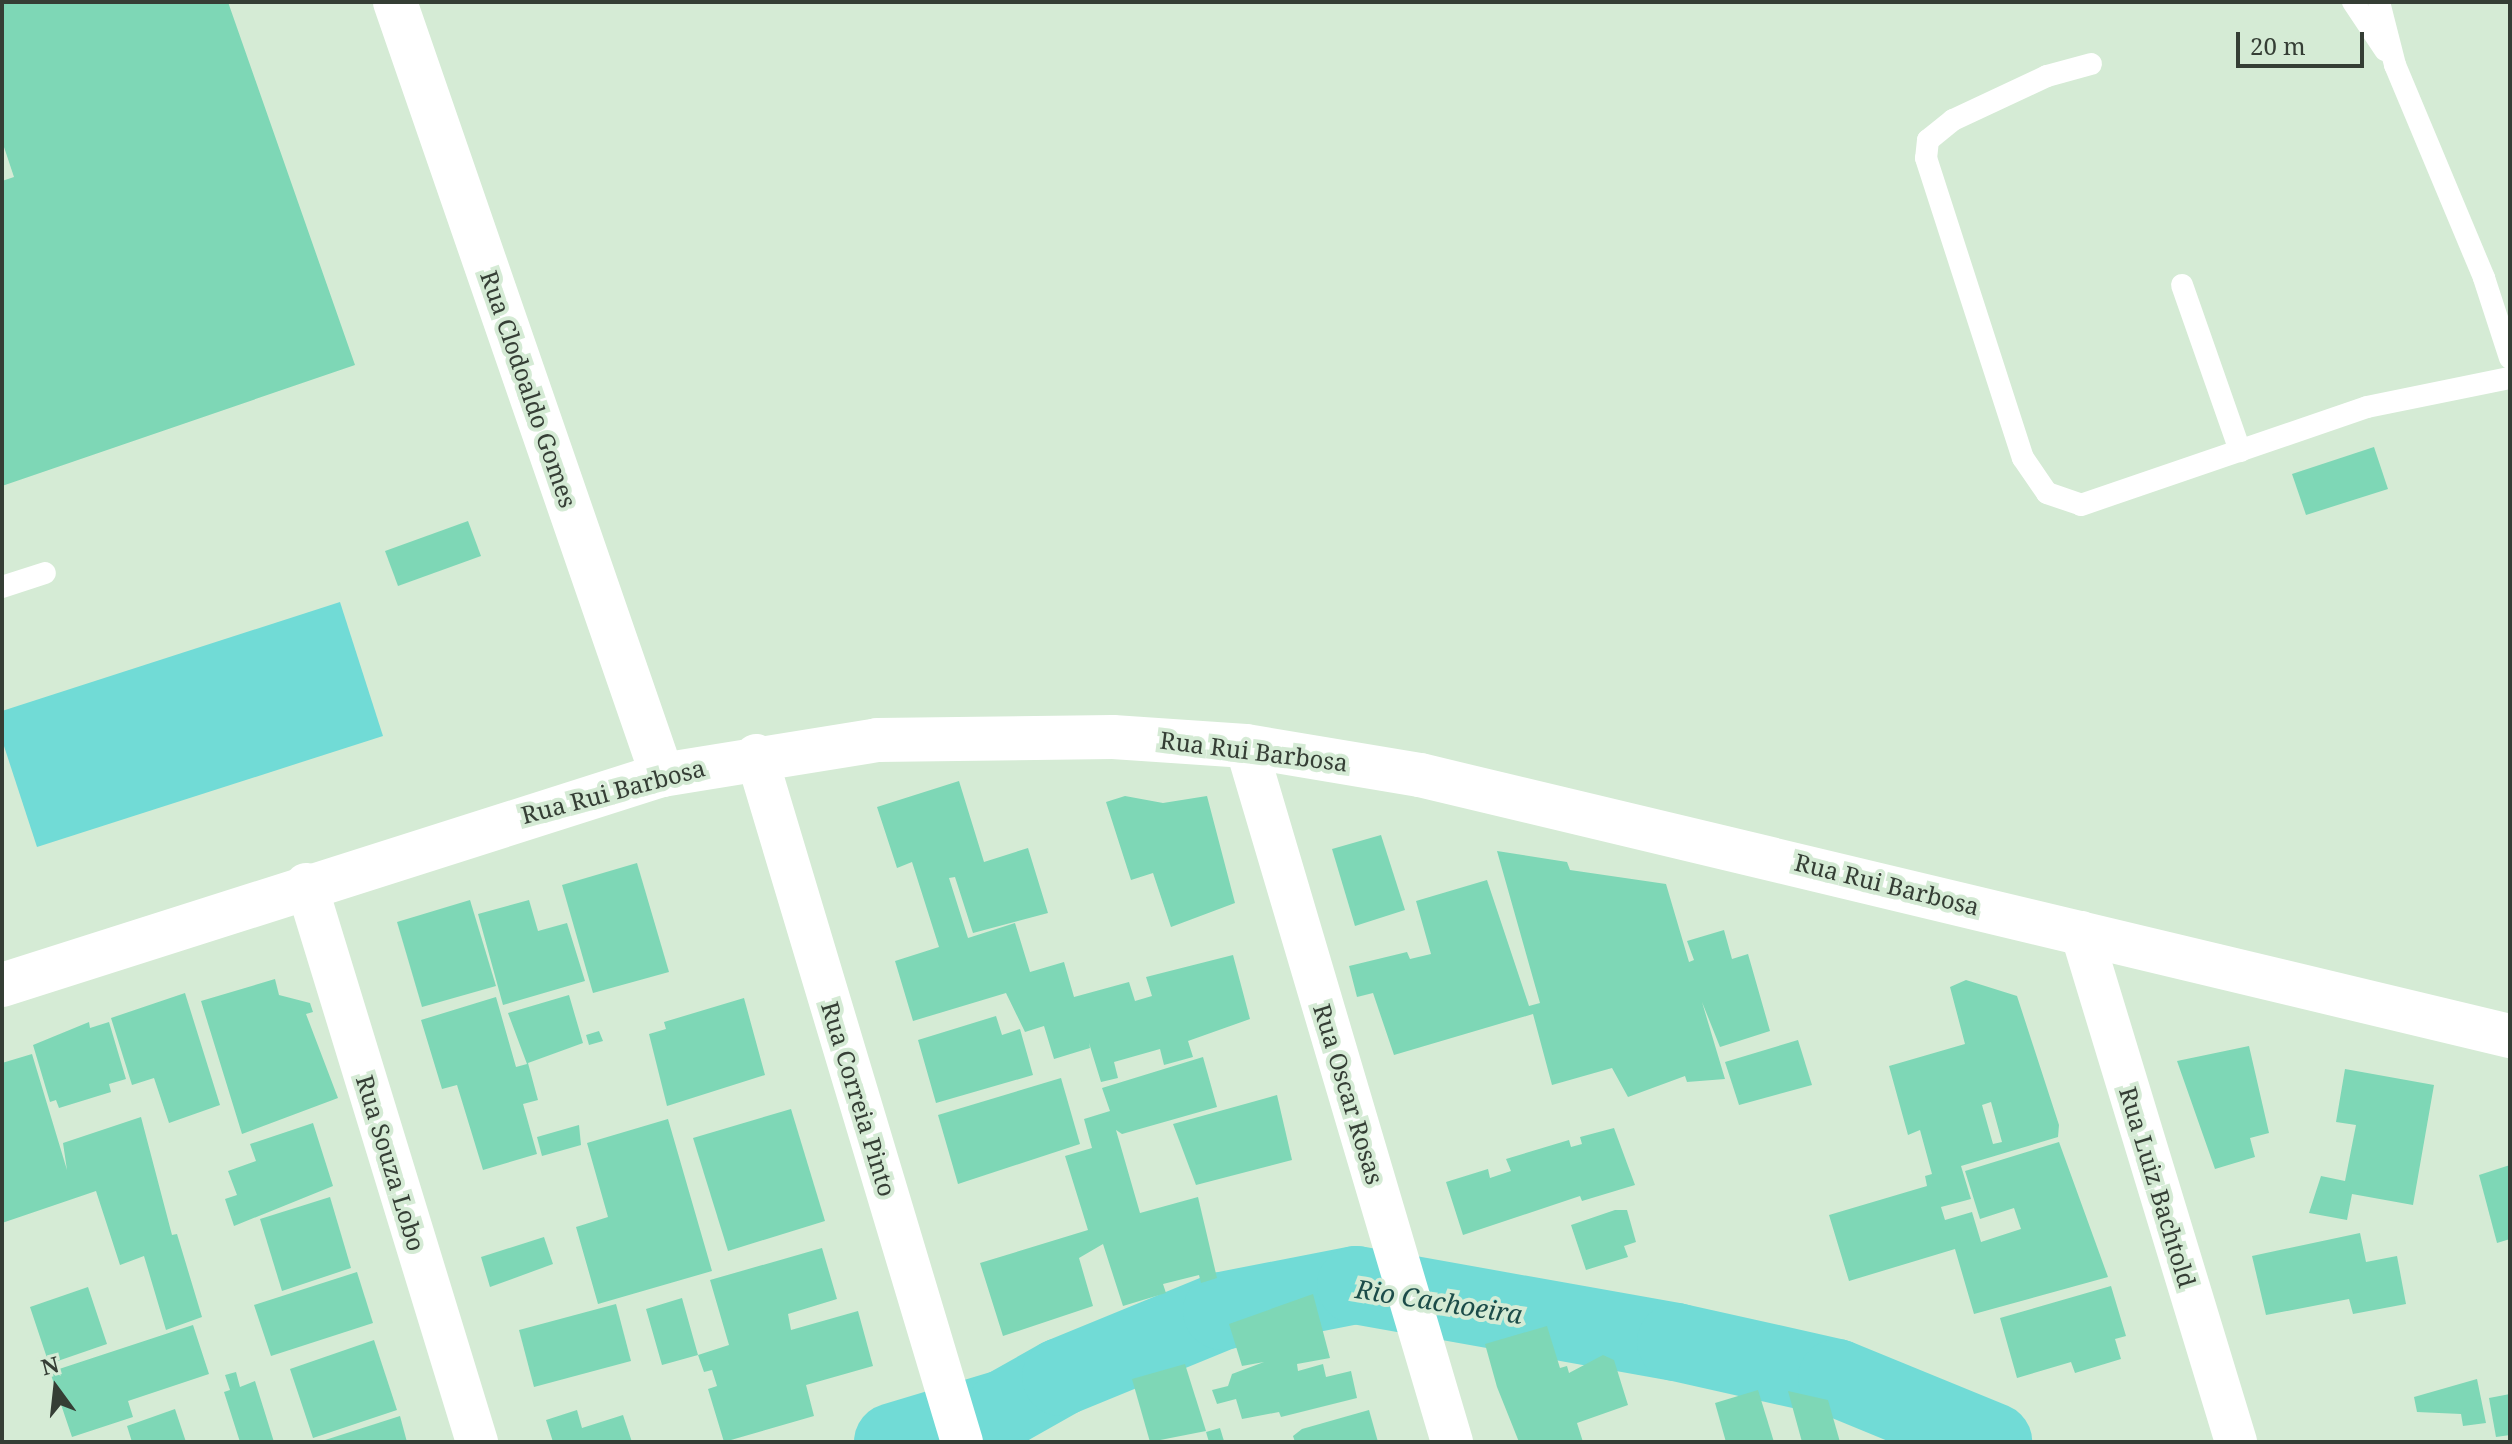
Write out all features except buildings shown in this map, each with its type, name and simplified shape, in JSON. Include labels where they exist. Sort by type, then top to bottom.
[{"type":"main road","name":"Rua Clodoaldo Gomes","points":[[395,2],[662,775]]},
{"type":"main road","name":"Rua Rui Barbosa","points":[[2,985],[306,884],[662,775],[756,755],[975,737],[1246,746],[1420,775],[2510,1036]]},
{"type":"street","name":"Rua Oscar Rosas","points":[[1246,746],[1452,1442]]},
{"type":"street","name":"Rua Correia Pinto","points":[[756,755],[962,1442]]},
{"type":"street","name":"Rua Souza Lobo","points":[[306,884],[477,1442]]},
{"type":"street","name":"Rua Luiz Bachtold","points":[[2081,932],[2234,1436]]},
{"type":"lane","points":[[2353,2],[2395,65]]},
{"type":"lane","points":[[2379,2],[2395,65],[2484,278],[2510,358]]},
{"type":"lane","points":[[2091,64],[2047,76],[1953,120],[1928,140],[1926,158],[2023,458],[2047,493],[2081,505],[2367,407],[2510,378]]},
{"type":"lane","points":[[2182,285],[2240,451]]},
{"type":"lane","points":[[2,587],[45,573]]},
{"type":"water","points":[[340,602],[383,736],[37,847],[2,740],[2,711]]},
{"type":"waterway","name":"Rio Cachoeira","points":[[893,1442],[1006,1408],[1061,1377],[1222,1311],[1356,1285],[1676,1342],[1837,1378],[1993,1442]]}]
